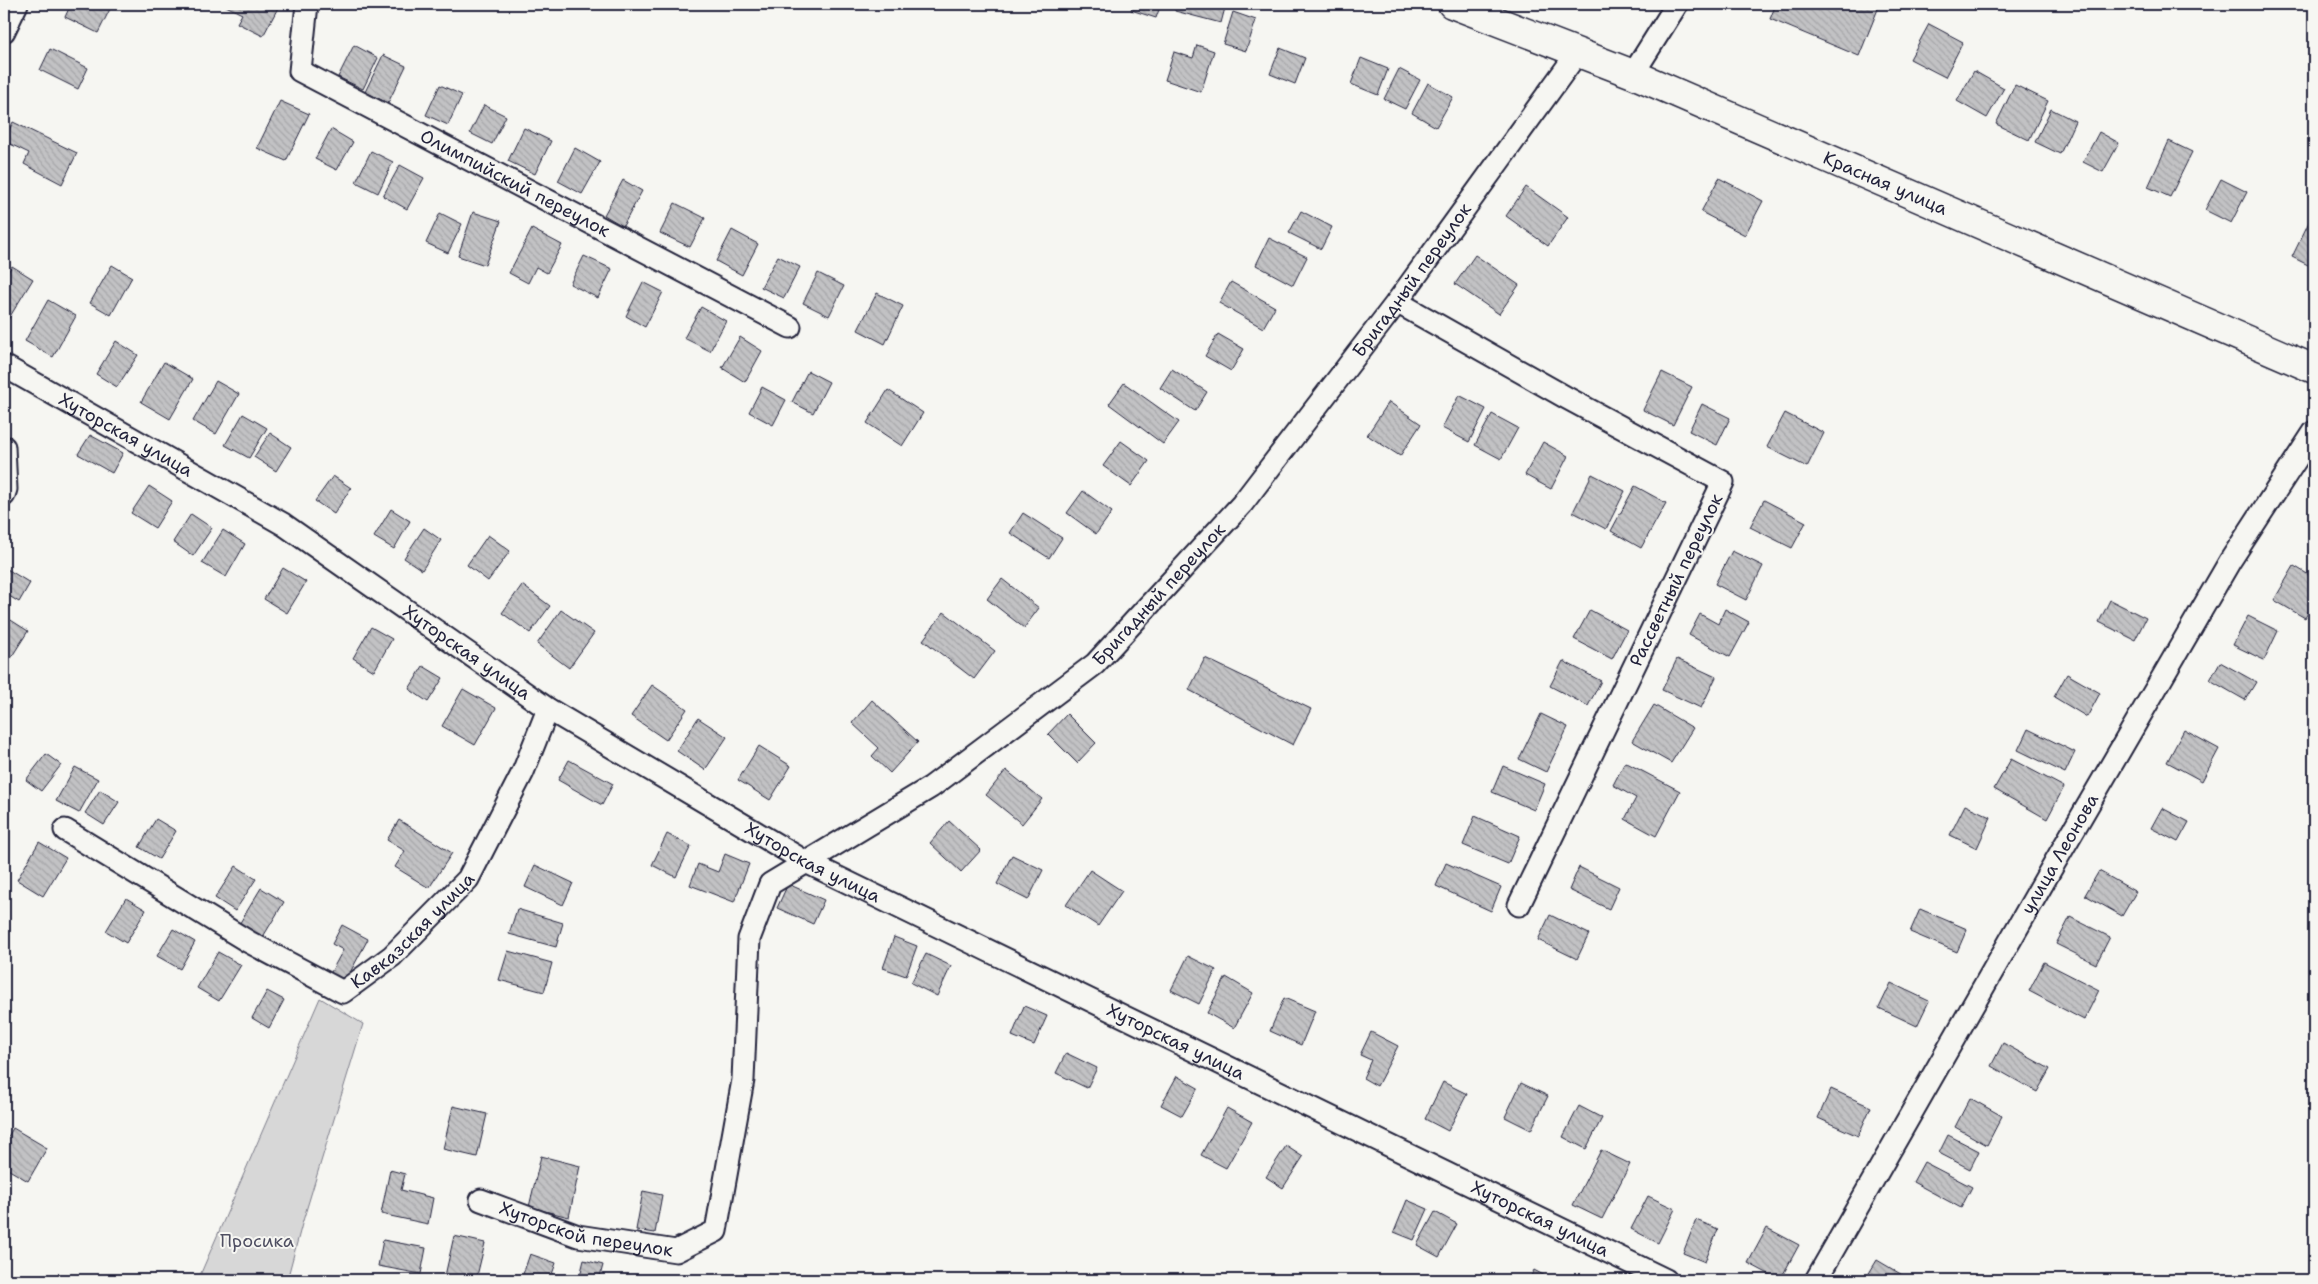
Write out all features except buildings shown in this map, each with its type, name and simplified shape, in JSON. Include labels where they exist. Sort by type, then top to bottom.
[{"type":"main road","name":"Красная улица","points":[[1452,4],[1633,74],[2314,369]]},
{"type":"street","points":[[4,31],[17,4]]},
{"type":"street","name":"Олимпийский переулок","points":[[307,4],[300,71],[790,327]]},
{"type":"street","points":[[1633,74],[1678,4]]},
{"type":"street","name":"Бригадный переулок","points":[[743,1080],[749,939],[770,884],[931,787],[1095,664],[1242,504],[1396,302],[1578,52]]},
{"type":"street","name":"Рассветный переулок","points":[[1396,302],[1567,398],[1723,482],[1519,906]]},
{"type":"street","name":"Хуторская улица","points":[[4,366],[283,524],[548,709],[806,862],[1666,1280]]},
{"type":"street","name":"улица Леонова","points":[[1816,1280],[2230,561],[2314,432]]},
{"type":"street","points":[[4,447],[6,489],[4,495]]},
{"type":"street","name":"Кавказская улица","points":[[65,830],[249,942],[343,992],[392,956],[468,879],[523,772],[548,709]]},
{"type":"street","name":"Хуторской переулок","points":[[481,1200],[578,1236],[676,1251],[716,1230],[743,1080]]},
{"type":"green space","name":"Просика","points":[[320,998],[363,1024],[302,1224],[287,1280],[198,1280]]}]
